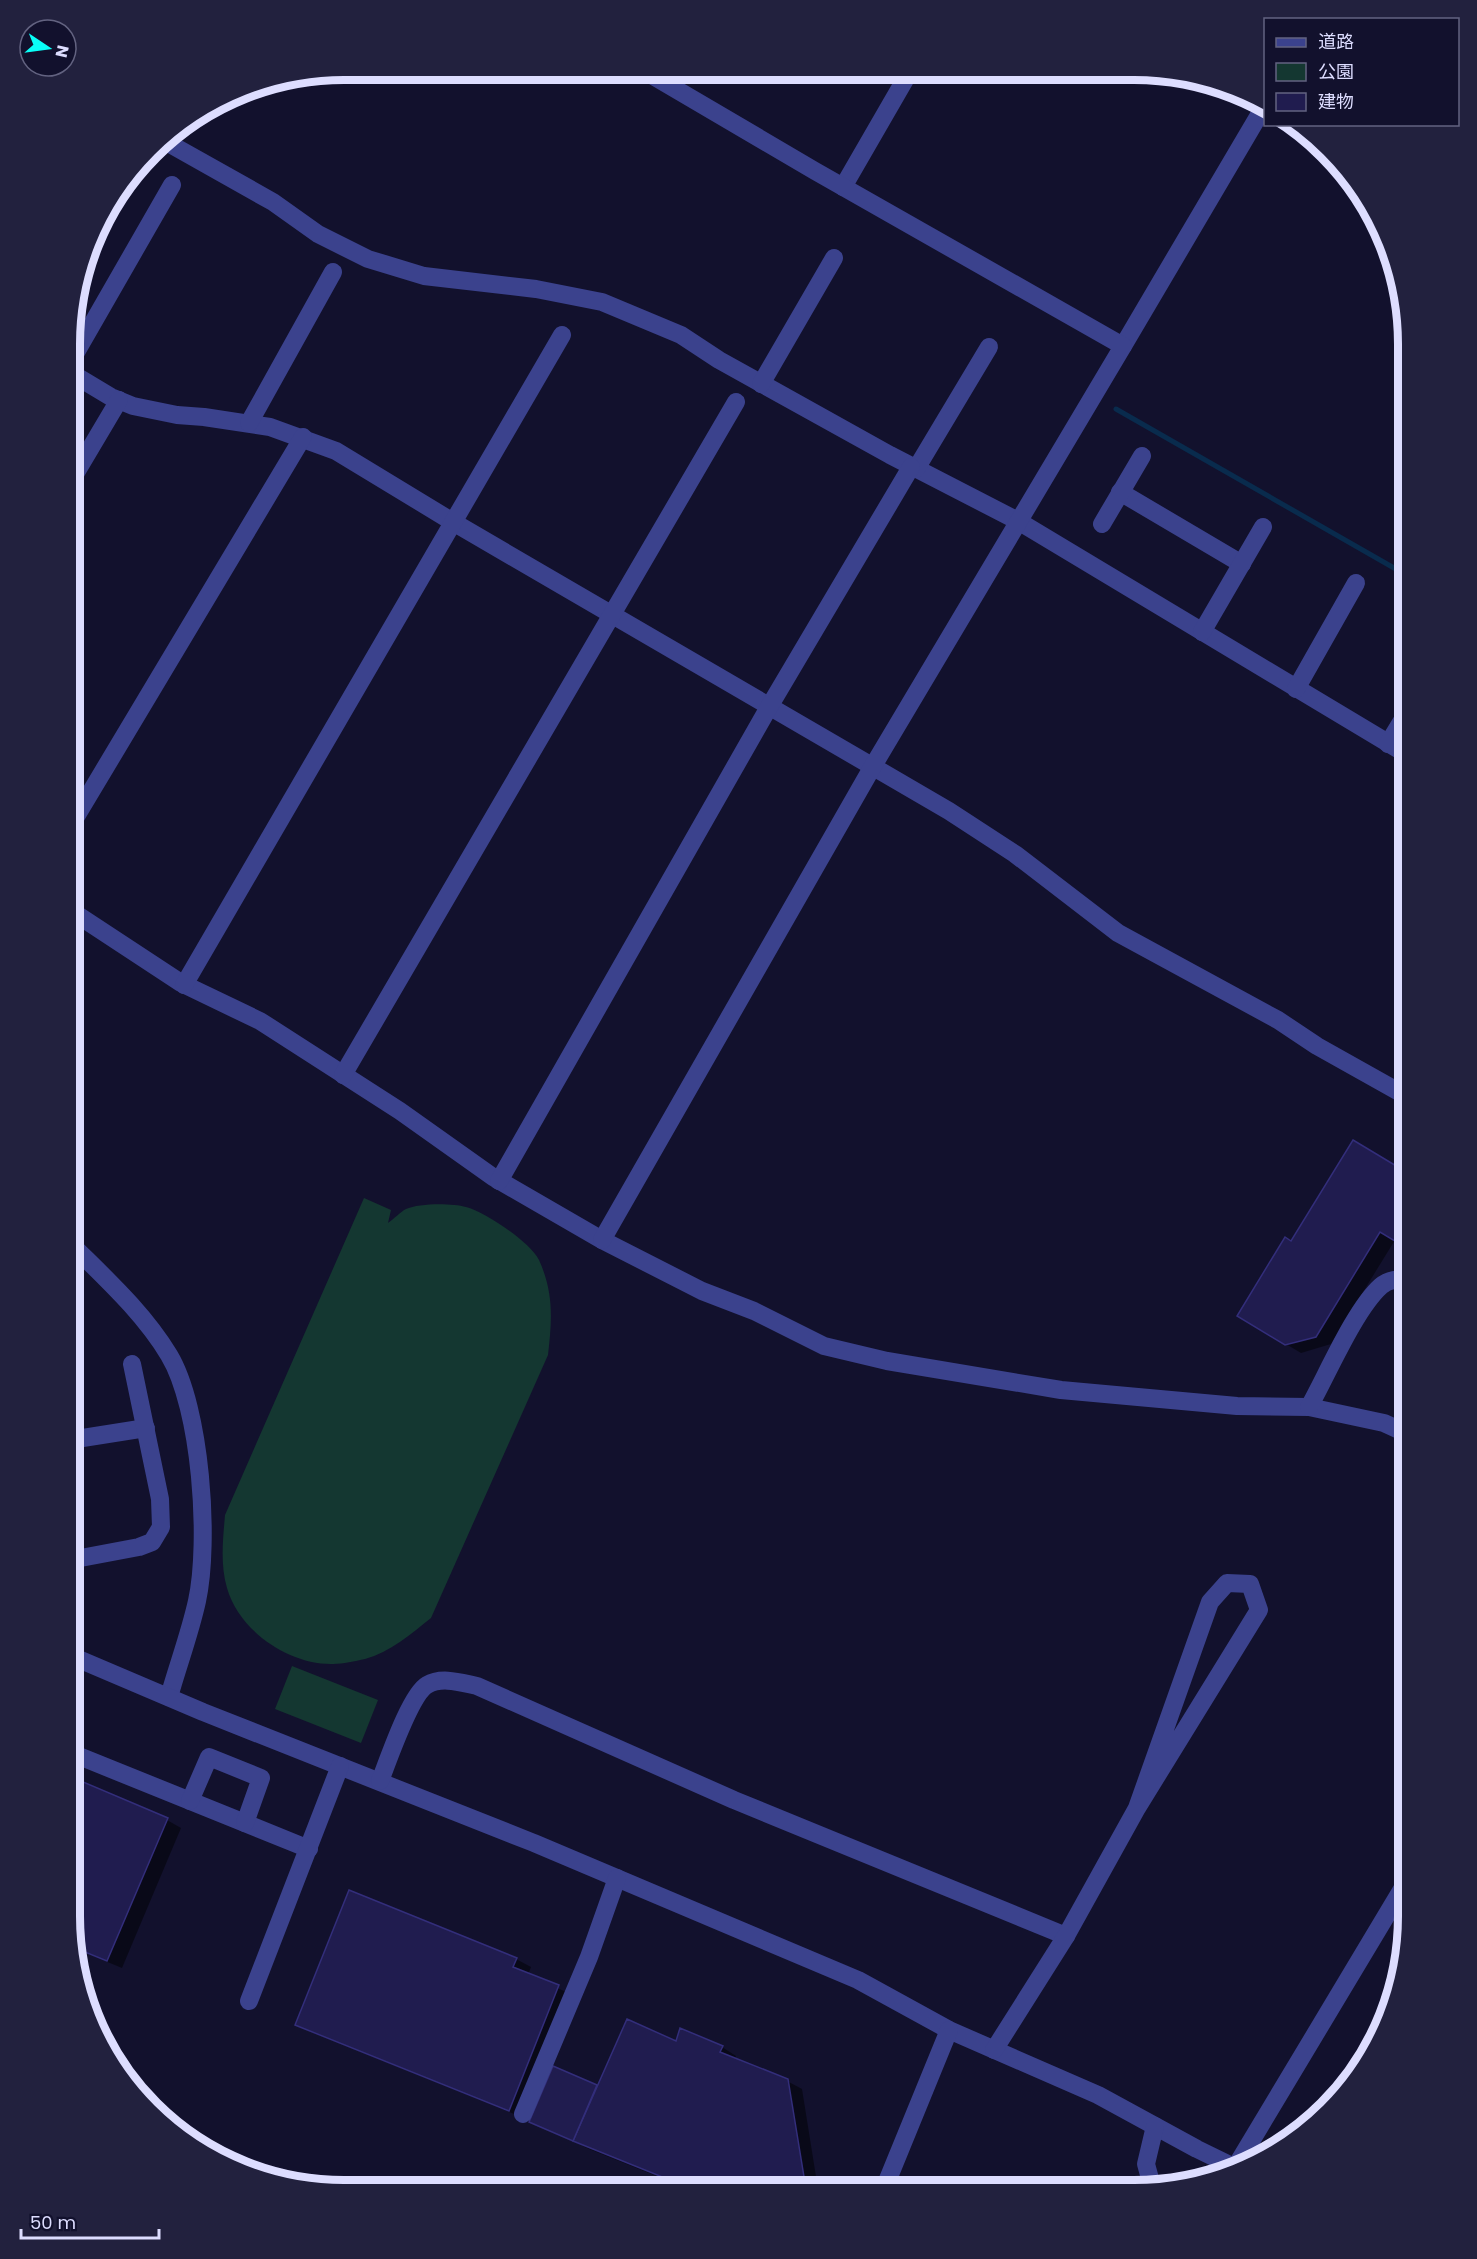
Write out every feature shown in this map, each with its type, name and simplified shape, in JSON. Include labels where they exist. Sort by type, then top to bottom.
[{"type":"lane","points":[[660,80],[1123,346]]},
{"type":"lane","points":[[843,187],[905,80]]},
{"type":"lane","points":[[602,1240],[873,766],[1261,112]]},
{"type":"lane","points":[[171,144],[273,202],[318,234],[368,259],[424,276],[536,289],[602,302],[681,335],[719,360],[913,468],[1018,521],[1398,750]]},
{"type":"lane","points":[[80,345],[172,185]]},
{"type":"lane","points":[[761,384],[834,258]]},
{"type":"lane","points":[[249,423],[333,272]]},
{"type":"lane","points":[[184,985],[562,335]]},
{"type":"lane","points":[[499,1181],[770,707],[913,468],[989,347]]},
{"type":"lane","points":[[80,378],[133,406],[177,415],[249,423],[303,437],[336,451],[453,522],[873,766],[1015,854],[1118,933],[1278,1020],[1317,1046],[1398,1091]]},
{"type":"lane","points":[[80,466],[119,400]]},
{"type":"lane","points":[[344,1075],[736,402]]},
{"type":"lane","points":[[80,808],[303,437]]},
{"type":"lane","points":[[1102,524],[1142,456]]},
{"type":"lane","points":[[1120,492],[1242,564]]},
{"type":"lane","points":[[1202,632],[1263,527]]},
{"type":"lane","points":[[1296,689],[1356,583]]},
{"type":"lane","points":[[1388,744],[1398,728]]},
{"type":"lane","points":[[80,917],[184,985],[260,1021],[400,1111],[499,1181],[602,1240],[702,1291],[754,1311],[824,1346],[888,1361],[1061,1390],[1237,1406],[1310,1407],[1355,1415],[1398,1429]]},
{"type":"lane","points":[[80,1253],[142,1318],[170,1357],[186,1396],[201,1488],[201,1553],[197,1599],[169,1697]]},
{"type":"lane","points":[[1310,1407],[1365,1305],[1383,1284],[1398,1279]]},
{"type":"lane","points":[[80,1558],[139,1547],[152,1542],[161,1527],[160,1499],[132,1364]]},
{"type":"lane","points":[[80,1438],[146,1428]]},
{"type":"lane","points":[[994,2050],[1066,1936],[1137,1808],[1259,1610],[1250,1584],[1227,1582],[1210,1602],[1137,1808]]},
{"type":"lane","points":[[80,1660],[617,1878],[858,1980],[949,2030],[1098,2095],[1227,2163]]},
{"type":"lane","points":[[380,1781],[414,1700],[427,1685],[447,1680],[477,1686],[734,1800],[1066,1936]]},
{"type":"lane","points":[[80,1756],[309,1849]]},
{"type":"lane","points":[[190,1801],[209,1757],[261,1778],[245,1823]]},
{"type":"lane","points":[[249,2001],[340,1766]]},
{"type":"lane","points":[[523,2114],[589,1957],[617,1878]]},
{"type":"lane","points":[[1245,2154],[1398,1896]]},
{"type":"lane","points":[[888,2180],[949,2030]]},
{"type":"lane","points":[[1150,2179],[1146,2164],[1155,2126]]},
{"type":"green space","points":[[364,1198],[391,1210],[388,1223],[404,1210],[412,1207],[436,1204],[453,1205],[466,1207],[484,1215],[517,1237],[534,1253],[544,1272],[551,1307],[548,1355],[431,1618],[400,1642],[374,1656],[341,1664],[316,1663],[283,1652],[268,1642],[242,1618],[233,1604],[223,1570],[225,1515]]},
{"type":"green space","points":[[292,1666],[378,1700],[361,1743],[275,1709]]},
{"type":"building","points":[[1353,1140],[1398,1167],[1398,1243],[1380,1232],[1316,1337],[1285,1345],[1237,1316],[1285,1237],[1291,1241]]},
{"type":"building","points":[[80,1781],[168,1818],[107,1961],[82,1950]]},
{"type":"building","points":[[349,1890],[517,1958],[513,1967],[559,1985],[509,2111],[295,2025]]},
{"type":"building","points":[[627,2019],[676,2041],[680,2028],[723,2046],[720,2052],[788,2079],[805,2180],[670,2180],[573,2141]]},
{"type":"building","points":[[553,2066],[597,2085],[573,2141],[529,2122]]},
{"type":"waterway","points":[[1116,409],[1398,570]]}]
